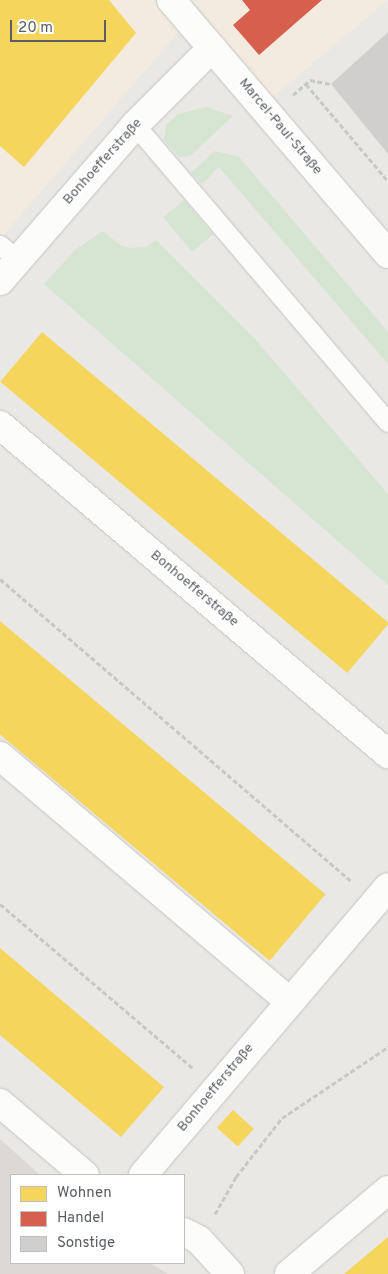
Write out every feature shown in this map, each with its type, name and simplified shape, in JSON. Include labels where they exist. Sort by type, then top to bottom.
[{"type":"street","name":"Marcel-Paul-Straße","points":[[171,0],[388,254]]},
{"type":"street","name":"Bonhoefferstraße","points":[[0,281],[9,252],[212,48]]},
{"type":"street","name":"Bonhoefferstraße","points":[[0,425],[388,754]]},
{"type":"street","points":[[0,756],[290,1002]]},
{"type":"street","name":"Bonhoefferstraße","points":[[144,1174],[382,894]]},
{"type":"street","points":[[0,1103],[84,1174]]},
{"type":"street","points":[[289,1274],[388,1190]]},
{"type":"street","points":[[192,1236],[230,1274]]},
{"type":"lane","points":[[135,125],[388,422]]},
{"type":"path","points":[[276,122],[293,108],[286,101],[310,80],[331,84]]},
{"type":"path","points":[[306,84],[388,181]]},
{"type":"path","points":[[0,579],[382,894]]},
{"type":"path","points":[[0,904],[216,1088]]},
{"type":"path","points":[[192,1236],[282,1118],[388,1047]]},
{"type":"shaded area","points":[[0,0],[388,0],[253,114],[180,30],[0,239]]},
{"type":"shaded area","points":[[0,1139],[39,1174],[10,1174],[10,1264],[152,1264],[168,1274],[0,1274]]},
{"type":"green space","points":[[206,107],[233,116],[190,156],[179,157],[164,140],[166,125],[178,114]]},
{"type":"green space","points":[[215,151],[239,157],[388,332],[388,364],[219,167],[202,184],[191,173]]},
{"type":"green space","points":[[184,200],[213,234],[192,252],[163,217]]},
{"type":"green space","points":[[103,231],[120,245],[129,248],[146,247],[156,240],[255,339],[388,494],[388,585],[44,284],[76,249]]},
{"type":"building: Wohnen","points":[[0,0],[109,0],[136,33],[24,167],[0,146]]},
{"type":"building: Wohnen","points":[[42,332],[388,622],[347,673],[0,382]]},
{"type":"building: Wohnen","points":[[0,621],[326,894],[270,961],[0,735]]},
{"type":"building: Wohnen","points":[[0,948],[164,1087],[121,1137],[0,1035]]},
{"type":"building: Wohnen","points":[[233,1110],[254,1129],[238,1147],[217,1128]]},
{"type":"building: Wohnen","points":[[388,1237],[388,1274],[344,1274],[382,1242]]},
{"type":"building: Handel","points":[[242,0],[322,0],[259,55],[233,25],[250,10]]},
{"type":"building: Sonstige","points":[[388,32],[388,154],[331,84]]}]
